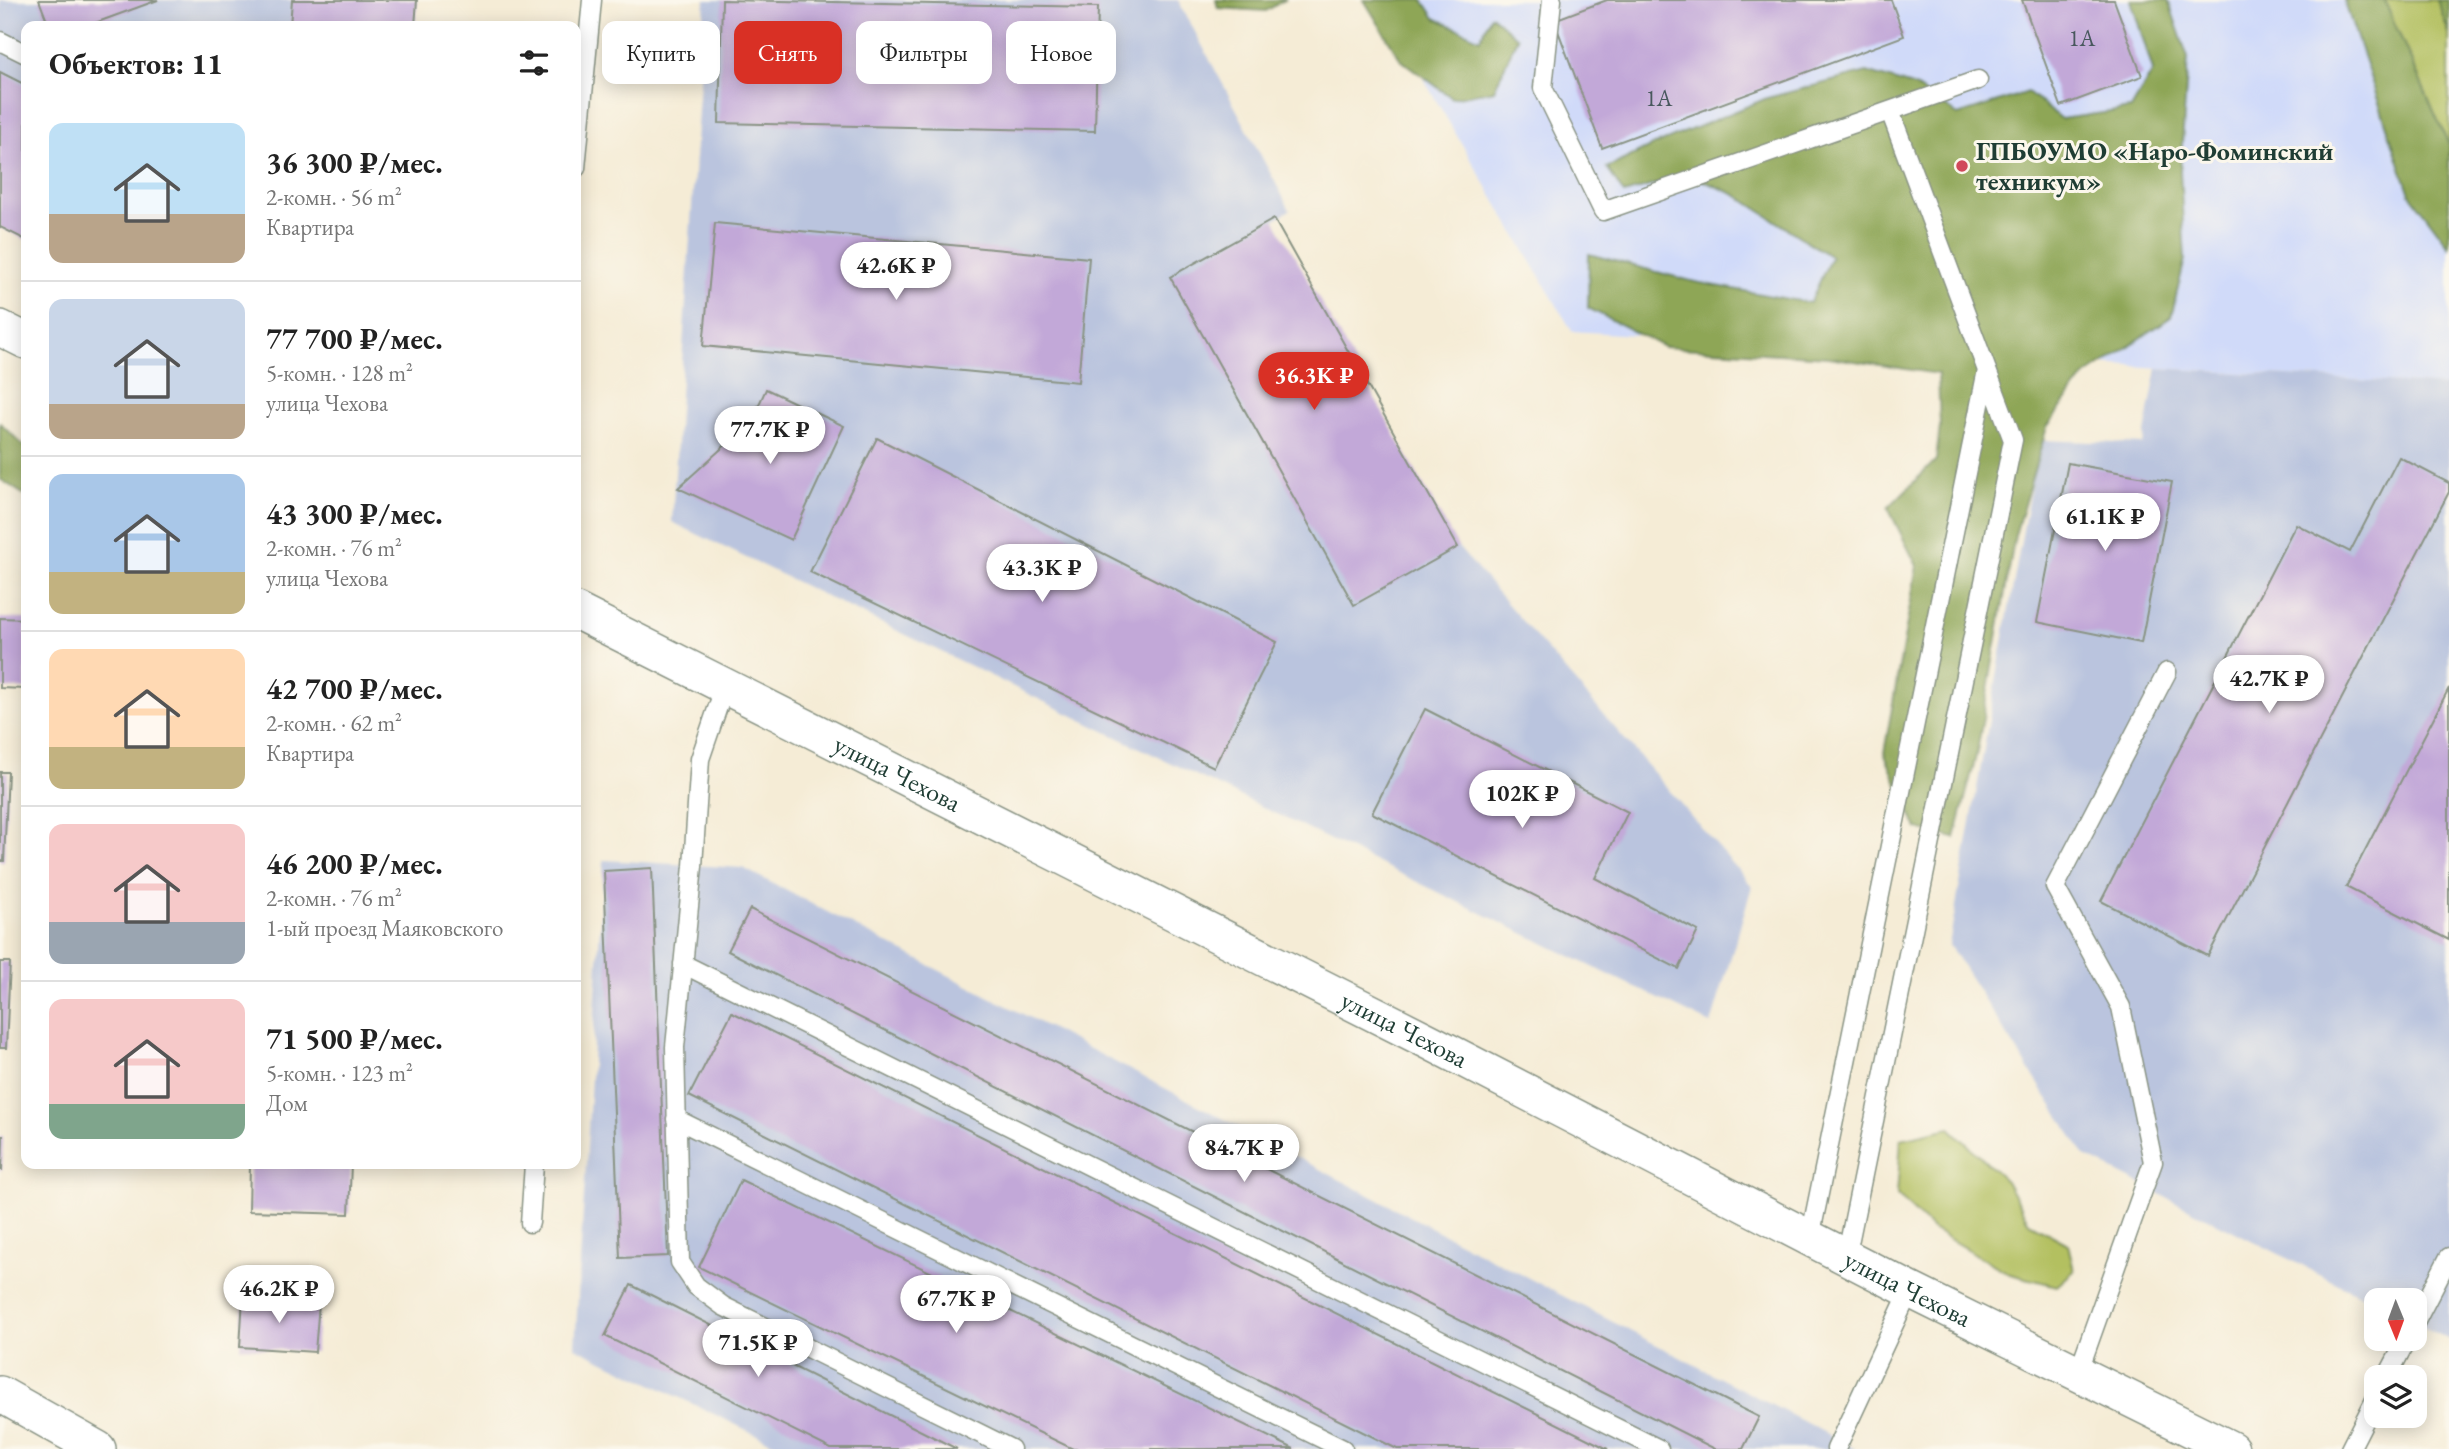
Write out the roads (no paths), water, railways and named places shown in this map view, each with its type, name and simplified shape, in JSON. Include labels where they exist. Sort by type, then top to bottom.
[{"type":"street","points":[[0,328],[21,338]]},
{"type":"street","name":"улица Чехова","points":[[581,614],[1418,1036],[1846,1258],[2231,1449]]},
{"type":"street","points":[[0,1394],[98,1449]]},
{"type":"lane","points":[[581,116],[592,0]]},
{"type":"lane","points":[[1552,0],[1543,88],[1603,211],[1978,80]]},
{"type":"lane","points":[[0,41],[21,52]]},
{"type":"lane","points":[[1846,1258],[2013,440],[1890,111]]},
{"type":"lane","points":[[1810,1238],[1987,370]]},
{"type":"lane","points":[[2078,1373],[2153,1162],[2121,1007],[2055,887],[2167,673]]},
{"type":"lane","points":[[725,686],[700,759],[693,866],[675,1047],[680,1262],[696,1286],[723,1306],[1011,1449]]},
{"type":"lane","points":[[683,964],[1659,1449]]},
{"type":"lane","points":[[677,1119],[1343,1449]]},
{"type":"lane","points":[[530,1223],[534,1169]]},
{"type":"lane","points":[[2427,1300],[2449,1257]]},
{"type":"lane","points":[[1836,1449],[1910,1290]]},
{"type":"lane","points":[[2350,1449],[2364,1422]]},
{"type":"place","name":"ГПБОУМО «Наро-Фоминский техникум»","points":[[1962,166]]}]
